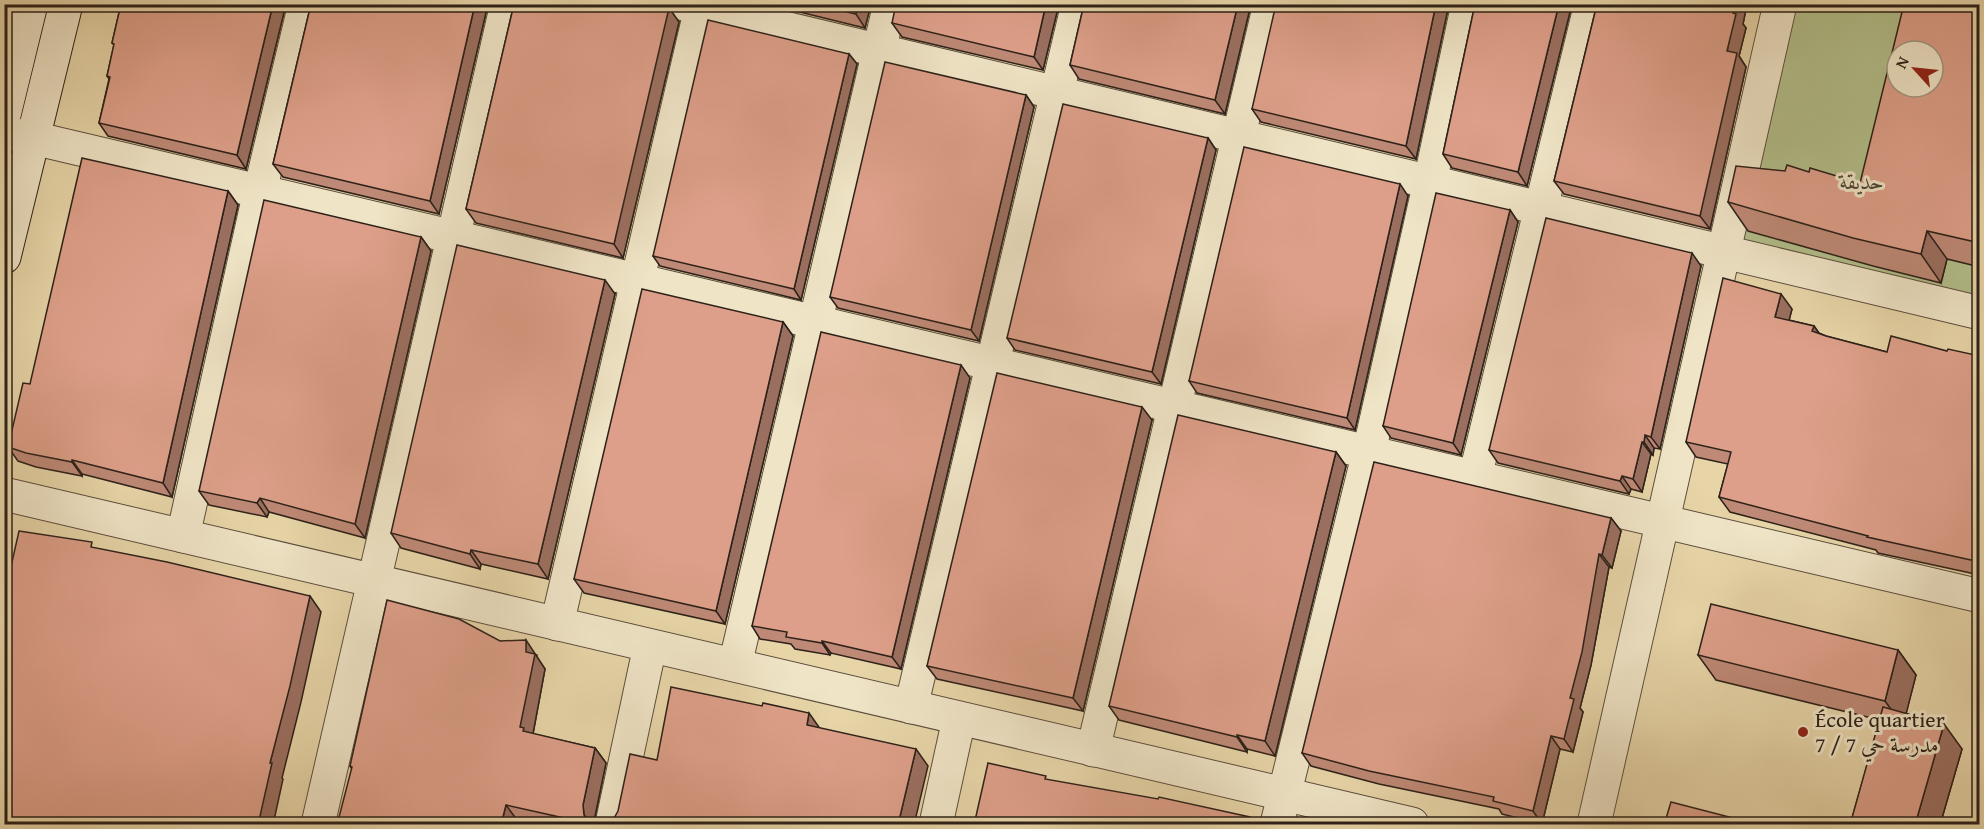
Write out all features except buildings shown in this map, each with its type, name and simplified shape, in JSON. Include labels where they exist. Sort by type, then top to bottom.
[{"type":"street","points":[[4,115],[31,4]]},
{"type":"street","points":[[4,257],[19,136],[66,4]]},
{"type":"street","points":[[183,536],[260,191],[305,4]]},
{"type":"street","points":[[318,825],[507,4]]},
{"type":"street","points":[[735,665],[890,4]]},
{"type":"street","points":[[911,707],[1078,4]]},
{"type":"street","points":[[1092,750],[1270,4]]},
{"type":"street","points":[[1281,810],[1370,452],[1468,4]]},
{"type":"street","points":[[1475,477],[1591,4]]},
{"type":"street","points":[[1594,825],[1780,4]]},
{"type":"street","points":[[557,624],[637,280],[695,6],[1980,313]]},
{"type":"street","points":[[19,136],[1980,596]]},
{"type":"street","points":[[4,494],[1092,750],[1281,810],[1412,825]]},
{"type":"street","points":[[612,825],[650,646]]},
{"type":"street","points":[[936,825],[959,719]]},
{"type":"green space","name":"حديقة","points":[[1788,5],[1979,5],[1979,313],[1736,256]]},
{"type":"place","name":"École quartier 7 / مدرسة حي 7","points":[[1803,732]]}]
